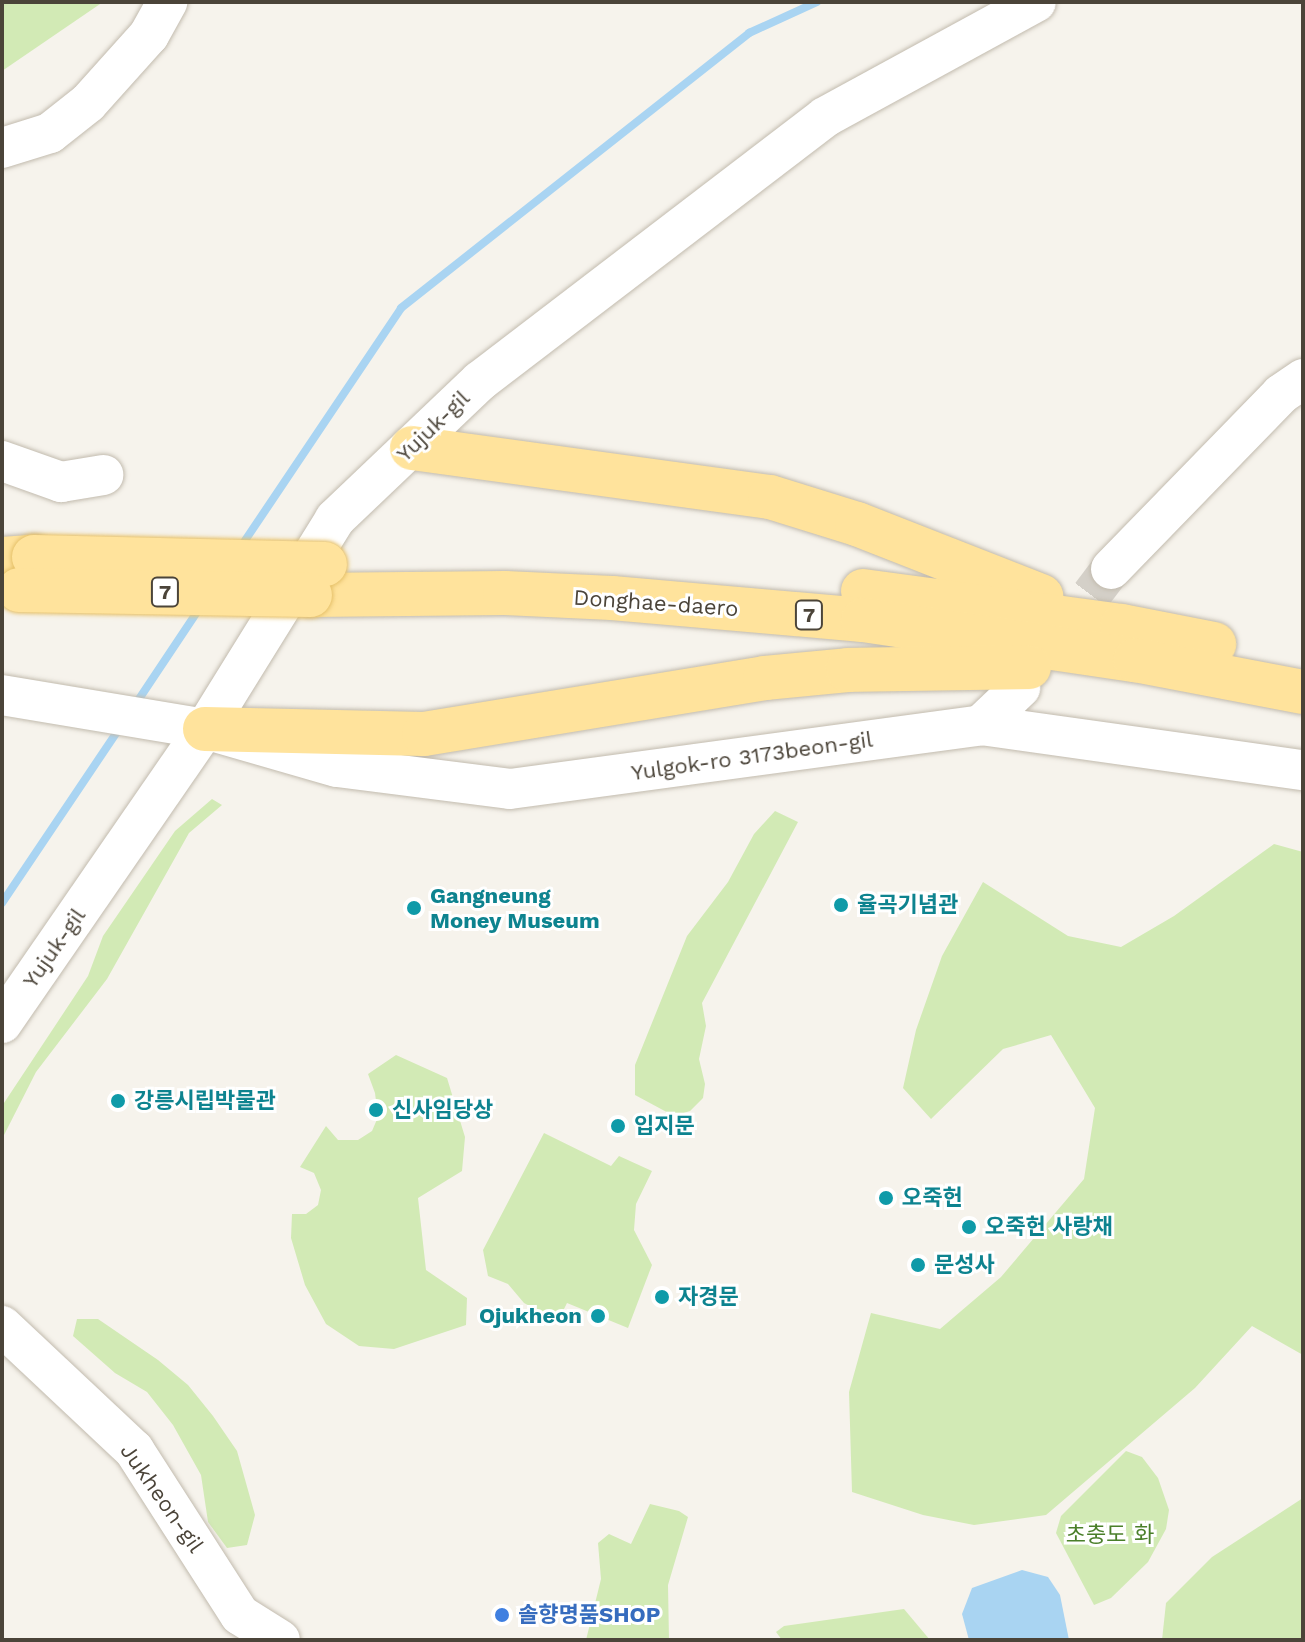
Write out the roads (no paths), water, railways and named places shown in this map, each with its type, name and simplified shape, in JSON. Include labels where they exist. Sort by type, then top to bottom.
[{"type":"main road","points":[[412,448],[770,497],[857,524],[1122,626]]},
{"type":"main road","name":"Donghae-daero","points":[[318,580],[616,570],[778,582],[933,598],[1122,626],[1303,662]]},
{"type":"main road","name":"Donghae-daero","points":[[14,574],[318,580],[643,601],[863,620],[1171,667],[1303,692]]},
{"type":"main road","points":[[205,729],[424,734],[684,689],[848,670],[1171,667]]},
{"type":"street","points":[[2,148],[50,133],[88,103],[149,35],[167,2]]},
{"type":"street","name":"Yujuk-gil","points":[[2,1023],[205,729],[335,519],[480,381],[825,117],[1036,2]]},
{"type":"street","points":[[1111,569],[1281,394],[1303,379]]},
{"type":"street","points":[[2,461],[61,482],[103,475]]},
{"type":"street","points":[[981,725],[1020,688]]},
{"type":"street","name":"Yulgok-ro 3173beon-gil","points":[[5,696],[205,729],[337,767],[510,789],[981,725],[1303,770]]},
{"type":"street","name":"Jukheon-gil","points":[[2,1326],[134,1450],[240,1615],[280,1640]]},
{"type":"water","points":[[1022,1570],[1048,1577],[1060,1595],[1069,1640],[969,1640],[962,1614],[972,1588]]},
{"type":"waterway","points":[[240,548],[401,308],[749,33],[817,2]]},
{"type":"waterway","points":[[135,705],[201,606]]},
{"type":"waterway","points":[[2,903],[121,726]]},
{"type":"tunnel","points":[[1055,643],[1111,569]]},
{"type":"place","name":"율곡기념관","points":[[841,905]]},
{"type":"place","name":"Gangneung Money Museum","points":[[414,908]]},
{"type":"place","name":"강릉시립박물관","points":[[118,1101]]},
{"type":"place","name":"신사임당상","points":[[376,1110]]},
{"type":"place","name":"입지문","points":[[618,1126]]},
{"type":"place","name":"오죽헌","points":[[886,1198]]},
{"type":"place","name":"오죽헌 사랑채","points":[[969,1227]]},
{"type":"place","name":"문성사","points":[[918,1265]]},
{"type":"place","name":"자경문","points":[[662,1297]]},
{"type":"place","name":"Ojukheon","points":[[598,1316]]},
{"type":"place","name":"솔향명품SHOP","points":[[502,1615]]},
{"type":"park label","name":"초충도 화","points":[[1110,1535]]}]
